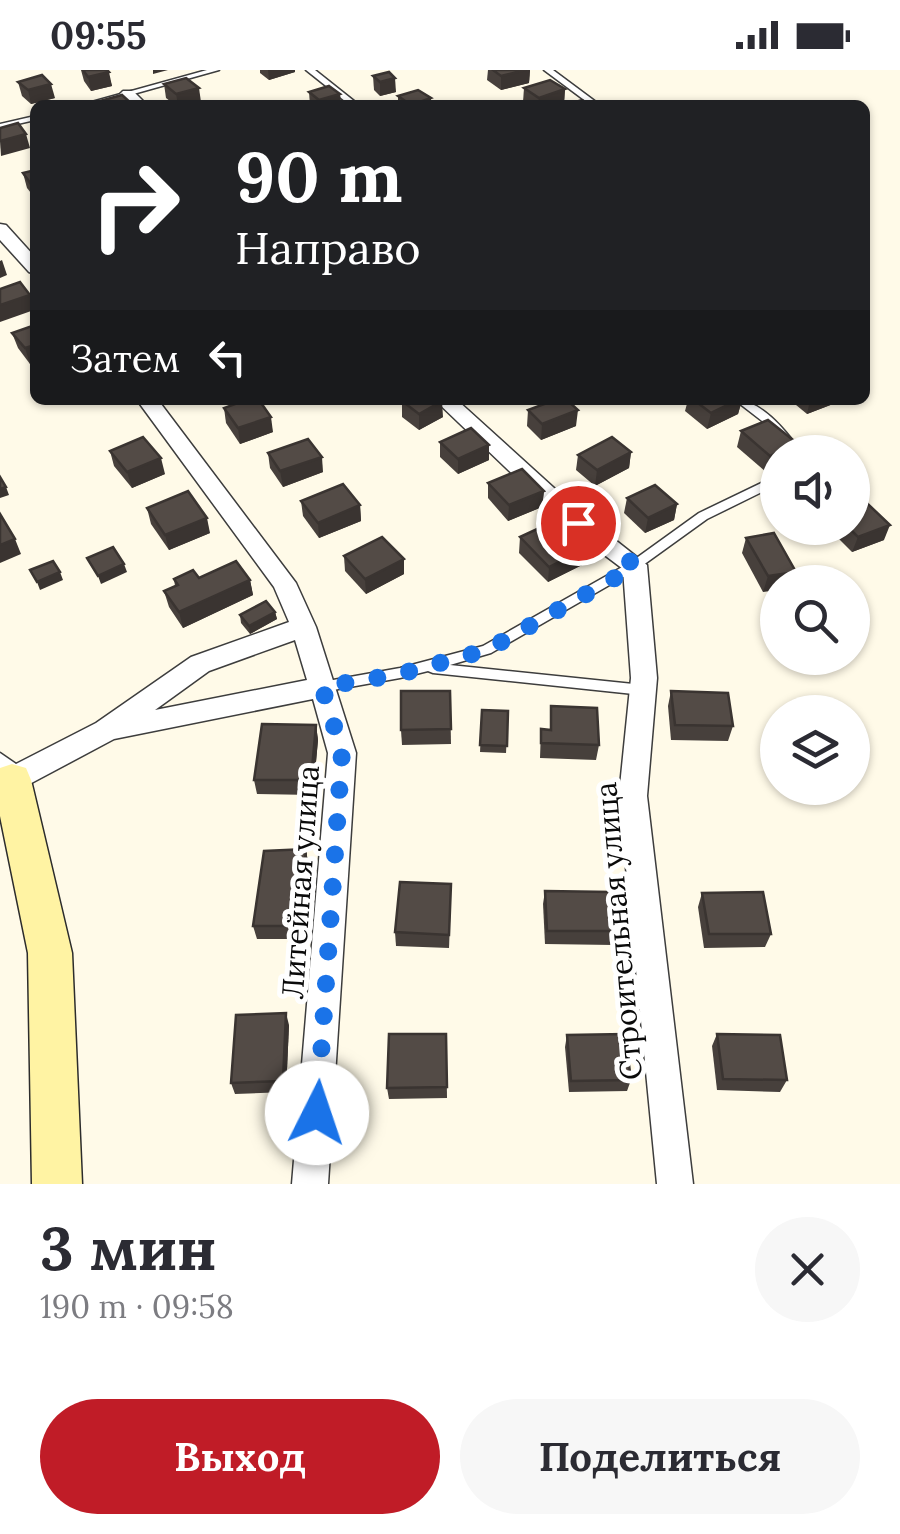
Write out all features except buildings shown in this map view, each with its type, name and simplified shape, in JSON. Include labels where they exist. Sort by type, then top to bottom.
[{"type":"street","points":[[0,229],[30,262]]},
{"type":"street","name":"Литейная улица","points":[[151,405],[284,584],[304,627],[342,752],[310,1184]]},
{"type":"street","points":[[450,405],[578,523],[636,566]]},
{"type":"street","name":"Строительная улица","points":[[636,566],[643,690],[632,796],[675,1184]]},
{"type":"street","points":[[106,732],[200,664],[304,627]]},
{"type":"street","points":[[57,1184],[50,953],[6,772],[106,732],[322,687]]},
{"type":"lane","points":[[134,100],[215,70]]},
{"type":"lane","points":[[310,70],[349,100]]},
{"type":"lane","points":[[548,70],[589,100]]},
{"type":"lane","points":[[0,126],[30,119]]},
{"type":"lane","points":[[747,405],[781,435]]},
{"type":"lane","points":[[322,687],[426,667],[487,650],[636,566],[703,516],[760,489]]},
{"type":"lane","points":[[426,667],[643,690]]},
{"type":"route","points":[[317,1113],[342,752],[322,687],[400,674],[487,650],[636,566],[578,523]]}]
